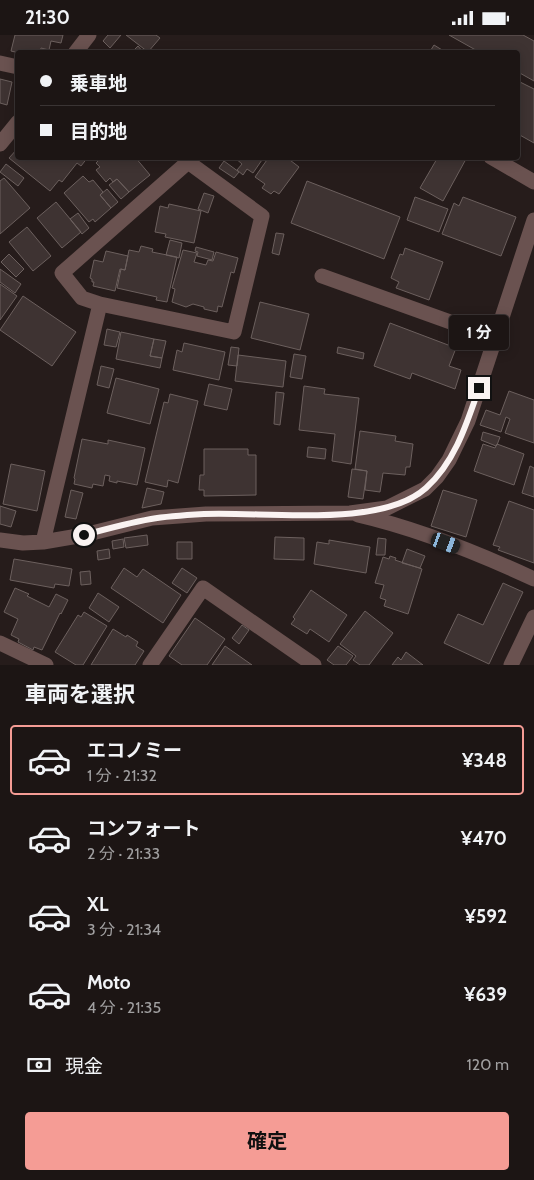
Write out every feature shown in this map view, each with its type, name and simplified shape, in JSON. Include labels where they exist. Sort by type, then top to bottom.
[{"type":"street","points":[[77,50],[89,35]]},
{"type":"street","points":[[0,63],[15,66]]},
{"type":"street","points":[[0,144],[15,126]]},
{"type":"street","points":[[496,160],[534,182]]},
{"type":"street","points":[[188,162],[262,216],[234,332],[100,304],[82,298],[62,273],[188,162]]},
{"type":"street","points":[[0,540],[23,543],[43,542],[84,535],[152,519],[206,514],[350,513],[387,508],[425,489],[437,477],[449,460],[468,421],[534,220]]},
{"type":"street","points":[[322,276],[495,338]]},
{"type":"street","points":[[43,542],[100,304]]},
{"type":"street","points":[[350,513],[395,524],[480,555],[534,579]]},
{"type":"street","points":[[150,665],[203,588],[314,665]]},
{"type":"street","points":[[511,665],[534,617]]},
{"type":"street","points":[[0,643],[46,665]]},
{"type":"building","points":[[15,35],[63,35],[61,43],[51,41],[49,50],[41,48],[41,50],[11,51]]},
{"type":"building","points":[[108,35],[121,35],[110,48],[103,41]]},
{"type":"building","points":[[126,35],[156,35],[160,38],[150,50],[145,50]]},
{"type":"building","points":[[449,35],[523,35],[534,41],[534,81],[520,73],[520,50],[476,50]]},
{"type":"building","points":[[434,45],[442,50],[431,50]]},
{"type":"building","points":[[0,79],[12,82],[7,105],[0,103]]},
{"type":"building","points":[[520,82],[534,89],[534,143],[520,135]]},
{"type":"building","points":[[15,151],[15,160],[86,160],[81,166],[77,163],[62,182],[59,180],[50,191],[9,158]]},
{"type":"building","points":[[99,160],[138,160],[150,175],[129,192],[117,179],[113,182],[110,178],[106,182],[96,170],[100,167],[96,163]]},
{"type":"building","points":[[237,160],[262,160],[253,173],[247,169],[243,175],[237,170],[242,164]]},
{"type":"building","points":[[267,160],[290,160],[299,167],[279,194],[274,191],[271,194],[262,188],[265,184],[255,177]]},
{"type":"building","points":[[436,160],[465,160],[443,201],[420,188]]},
{"type":"building","points":[[224,161],[239,172],[234,178],[219,168]]},
{"type":"building","points":[[6,164],[24,178],[18,186],[0,172]]},
{"type":"building","points":[[83,176],[89,182],[93,180],[103,192],[100,195],[111,208],[95,222],[93,219],[89,222],[64,193]]},
{"type":"building","points":[[4,178],[30,208],[0,234],[0,181]]},
{"type":"building","points":[[117,179],[129,192],[121,199],[109,185]]},
{"type":"building","points":[[307,181],[400,217],[384,259],[291,223]]},
{"type":"building","points":[[107,189],[118,202],[111,208],[100,195]]},
{"type":"building","points":[[204,193],[214,196],[208,213],[198,209]]},
{"type":"building","points":[[415,197],[448,209],[439,232],[407,220]]},
{"type":"building","points":[[463,197],[516,217],[501,256],[442,234],[454,203],[459,206]]},
{"type":"building","points":[[56,202],[81,232],[62,248],[37,218]]},
{"type":"building","points":[[169,204],[201,211],[194,243],[165,237],[166,234],[155,232],[160,206],[168,208]]},
{"type":"building","points":[[78,213],[89,228],[82,234],[70,219]]},
{"type":"building","points":[[27,227],[51,256],[33,271],[9,242]]},
{"type":"building","points":[[276,233],[284,234],[279,255],[272,253]]},
{"type":"building","points":[[170,240],[182,243],[179,258],[166,255]]},
{"type":"building","points":[[141,246],[153,249],[152,252],[177,257],[167,302],[156,300],[157,297],[117,288],[121,269],[125,270],[129,250],[139,252]]},
{"type":"building","points":[[196,247],[214,252],[212,260],[197,256]]},
{"type":"building","points":[[405,248],[443,262],[429,300],[396,288],[399,282],[391,278],[400,254],[403,255]]},
{"type":"building","points":[[183,250],[197,253],[194,262],[206,265],[208,260],[213,261],[216,252],[238,258],[234,273],[231,272],[222,307],[218,306],[217,312],[193,304],[186,307],[172,302],[175,289],[172,288]]},
{"type":"building","points":[[106,251],[128,256],[125,270],[120,269],[115,291],[93,286],[94,282],[90,278],[94,260],[103,262]]},
{"type":"building","points":[[9,254],[24,269],[16,277],[1,262]]},
{"type":"building","points":[[0,269],[21,284],[15,293],[0,282]]},
{"type":"building","points":[[0,284],[17,296],[0,320]]},
{"type":"building","points":[[23,296],[76,332],[52,366],[0,330]]},
{"type":"building","points":[[260,302],[309,314],[300,350],[251,338]]},
{"type":"building","points":[[390,323],[456,348],[449,366],[461,370],[455,389],[412,373],[410,379],[374,366]]},
{"type":"building","points":[[107,329],[120,332],[116,347],[104,345]]},
{"type":"building","points":[[121,332],[154,339],[150,356],[162,358],[160,368],[116,359]]},
{"type":"building","points":[[154,339],[166,341],[162,358],[150,356]]},
{"type":"building","points":[[184,343],[225,352],[219,380],[173,370],[177,350],[182,352]]},
{"type":"building","points":[[231,347],[239,348],[237,366],[228,365]]},
{"type":"building","points":[[338,347],[364,353],[363,359],[337,353]]},
{"type":"building","points":[[294,354],[306,356],[302,379],[290,377]]},
{"type":"building","points":[[238,355],[286,361],[283,387],[235,381]]},
{"type":"building","points":[[101,366],[114,369],[109,388],[97,385]]},
{"type":"building","points":[[116,378],[159,389],[150,424],[107,413]]},
{"type":"building","points":[[209,384],[232,389],[227,410],[204,405]]},
{"type":"building","points":[[304,386],[325,389],[324,394],[359,398],[351,464],[332,461],[335,434],[299,430]]},
{"type":"building","points":[[509,391],[534,400],[534,443],[505,433],[510,419],[506,417],[501,432],[480,425],[486,410],[500,415]]},
{"type":"building","points":[[276,392],[284,393],[280,425],[274,424]]},
{"type":"building","points":[[170,394],[198,401],[178,483],[168,480],[167,487],[145,482],[164,402],[168,403]]},
{"type":"building","points":[[360,431],[396,436],[395,441],[413,444],[410,467],[406,467],[405,475],[383,473],[380,492],[365,490],[367,471],[355,469]]},
{"type":"building","points":[[483,432],[500,437],[496,446],[481,440]]},
{"type":"building","points":[[82,439],[108,444],[108,440],[145,448],[137,485],[109,481],[110,476],[105,475],[103,486],[93,484],[92,488],[74,484]]},
{"type":"building","points":[[483,444],[495,448],[497,444],[524,454],[514,485],[474,471]]},
{"type":"building","points":[[308,447],[326,449],[325,459],[307,457]]},
{"type":"building","points":[[204,449],[248,449],[248,455],[256,455],[256,495],[204,496],[204,490],[199,490],[200,475],[204,475]]},
{"type":"building","points":[[11,464],[45,471],[37,511],[3,504]]},
{"type":"building","points":[[530,466],[534,468],[534,497],[522,493]]},
{"type":"building","points":[[352,469],[367,471],[363,499],[348,497]]},
{"type":"building","points":[[147,488],[164,492],[161,504],[142,508]]},
{"type":"building","points":[[71,490],[83,493],[76,519],[65,517]]},
{"type":"building","points":[[443,490],[477,500],[466,537],[431,526]]},
{"type":"building","points":[[509,501],[534,510],[534,563],[498,550],[500,547],[493,545]]},
{"type":"building","points":[[0,506],[16,511],[11,527],[0,524]]},
{"type":"building","points":[[147,535],[148,545],[126,548],[124,538]]},
{"type":"building","points":[[275,537],[304,538],[304,560],[274,559]]},
{"type":"building","points":[[378,538],[386,539],[385,555],[376,555]]},
{"type":"building","points":[[123,539],[124,547],[113,549],[112,541]]},
{"type":"building","points":[[329,540],[370,547],[366,573],[314,564],[317,542],[329,544]]},
{"type":"building","points":[[177,542],[192,542],[192,559],[177,559]]},
{"type":"building","points":[[109,549],[110,558],[98,560],[97,551]]},
{"type":"building","points":[[407,549],[425,556],[420,568],[402,563]]},
{"type":"building","points":[[390,556],[396,558],[395,560],[422,569],[408,614],[384,606],[386,600],[380,598],[384,585],[375,583],[383,557],[389,559]]},
{"type":"building","points":[[14,559],[72,569],[69,586],[55,584],[54,588],[10,580]]},
{"type":"building","points":[[124,568],[137,577],[143,569],[181,595],[163,623],[111,588]]},
{"type":"building","points":[[182,568],[197,578],[187,593],[172,583]]},
{"type":"building","points":[[90,571],[91,584],[81,585],[80,572]]},
{"type":"building","points":[[503,583],[523,592],[489,664],[444,643],[458,614],[483,625]]},
{"type":"building","points":[[15,588],[29,594],[27,596],[49,607],[56,594],[68,600],[42,650],[34,647],[33,650],[18,642],[19,639],[11,635],[18,619],[4,612]]},
{"type":"building","points":[[311,590],[347,615],[329,642],[310,629],[307,634],[291,624],[295,619],[293,617]]},
{"type":"building","points":[[98,593],[119,607],[109,622],[89,608]]},
{"type":"building","points":[[365,611],[393,633],[369,665],[360,665],[353,660],[356,656],[340,644]]},
{"type":"building","points":[[84,612],[107,626],[83,665],[76,665],[55,652],[78,615],[81,617]]},
{"type":"building","points":[[195,618],[225,639],[207,665],[182,665],[169,656]]},
{"type":"building","points":[[242,625],[249,630],[239,644],[232,638]]},
{"type":"building","points":[[113,629],[138,642],[136,646],[144,651],[135,665],[91,665]]},
{"type":"building","points":[[225,646],[252,665],[212,665]]},
{"type":"building","points":[[338,646],[353,656],[346,665],[334,665],[327,660]]},
{"type":"building","points":[[406,652],[423,665],[392,665],[398,657],[401,660]]},
{"type":"route","points":[[84,535],[152,519],[206,514],[301,515],[350,513],[387,508],[425,489],[437,477],[458,443],[479,388]]}]
